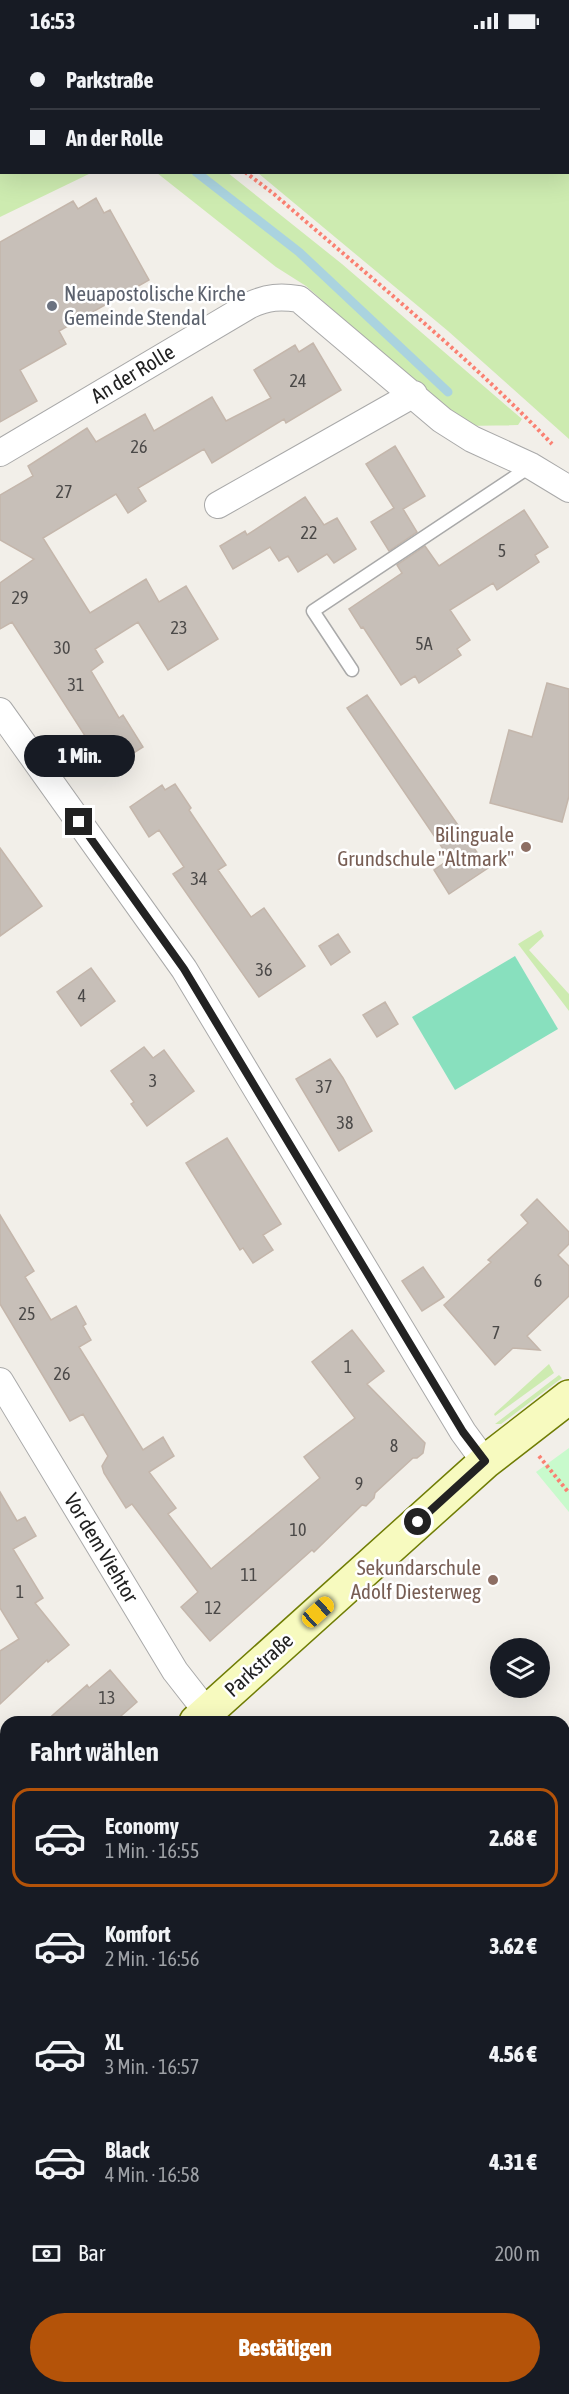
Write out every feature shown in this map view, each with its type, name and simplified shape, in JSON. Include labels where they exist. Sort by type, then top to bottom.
[{"type":"main road","name":"Parkstraße","points":[[203,1716],[485,1461],[569,1397]]},
{"type":"street","name":"An der Rolle","points":[[0,453],[250,305],[265,298],[280,296],[299,299],[442,420],[472,439],[531,466],[569,489]]},
{"type":"street","points":[[218,505],[414,394]]},
{"type":"street","points":[[0,711],[184,969],[463,1432],[485,1461]]},
{"type":"street","name":"Vor dem Viehtor","points":[[0,1381],[201,1716]]},
{"type":"lane","points":[[352,670],[313,611],[531,466]]},
{"type":"path","points":[[248,174],[440,337],[522,412],[553,446]]},
{"type":"path","points":[[521,1433],[569,1493]]},
{"type":"green space","points":[[0,174],[89,174],[0,217]]},
{"type":"green space","points":[[158,174],[229,174],[342,264],[522,419],[518,425],[465,426],[306,286],[276,267]]},
{"type":"green space","points":[[259,174],[569,174],[569,439],[448,331]]},
{"type":"green space","points":[[541,930],[544,936],[529,950],[569,994],[569,1011],[518,944]]},
{"type":"green space","points":[[515,956],[558,1029],[455,1090],[412,1017]]},
{"type":"green space","points":[[549,1364],[554,1373],[495,1416],[494,1414]]},
{"type":"green space","points":[[559,1375],[562,1378],[501,1424],[495,1424]]},
{"type":"green space","points":[[569,1448],[569,1512],[536,1472]]},
{"type":"building","name":"Neuapostolische Kirche Gemeinde Stendal","points":[[96,198],[104,213],[110,210],[149,280],[59,331],[66,344],[20,370],[37,401],[0,422],[0,242],[73,201],[78,209]]},
{"type":"building","points":[[313,343],[341,390],[286,423],[284,419],[212,463],[204,449],[138,488],[146,501],[128,513],[116,494],[43,538],[90,613],[146,579],[159,602],[186,586],[218,639],[168,670],[138,622],[95,649],[103,662],[91,671],[119,718],[123,715],[143,747],[107,770],[12,622],[0,629],[0,583],[34,559],[0,540],[0,495],[33,476],[28,466],[87,428],[96,442],[145,414],[154,431],[212,397],[226,421],[271,398],[254,370],[295,345],[299,352]]},
{"type":"building","points":[[395,446],[425,496],[403,509],[417,532],[389,551],[371,522],[394,508],[366,464]]},
{"type":"building","points":[[305,497],[324,525],[337,518],[356,549],[334,563],[327,554],[298,572],[288,556],[279,561],[270,547],[233,569],[220,546],[245,531],[247,535]]},
{"type":"building","points":[[524,510],[548,547],[535,555],[539,562],[497,590],[493,583],[450,610],[470,640],[457,649],[461,655],[419,683],[415,676],[401,685],[349,609],[402,573],[397,565],[425,546],[439,566]]},
{"type":"building","points":[[547,683],[569,689],[569,796],[562,822],[490,803],[509,730],[532,737]]},
{"type":"building","points":[[367,695],[488,868],[449,894],[434,870],[450,859],[347,708]]},
{"type":"building","points":[[175,784],[191,808],[189,810],[226,865],[218,870],[251,917],[264,908],[305,966],[259,997],[173,874],[184,867],[159,830],[149,837],[130,807],[162,785],[165,790]]},
{"type":"building","points":[[0,848],[42,906],[0,936]]},
{"type":"building","points":[[338,934],[350,952],[331,965],[319,946]]},
{"type":"building","points":[[91,968],[115,1001],[81,1026],[57,992]]},
{"type":"building","points":[[385,1002],[398,1024],[377,1037],[363,1015]]},
{"type":"building","points":[[144,1047],[153,1058],[164,1050],[194,1091],[147,1126],[131,1104],[134,1102],[111,1071]]},
{"type":"building","points":[[330,1059],[372,1131],[339,1151],[296,1079]]},
{"type":"building","points":[[227,1138],[281,1224],[263,1235],[273,1250],[253,1263],[243,1248],[240,1250],[186,1163]]},
{"type":"building","points":[[537,1199],[569,1232],[569,1244],[558,1255],[569,1266],[569,1296],[527,1336],[540,1350],[513,1348],[495,1365],[444,1305],[491,1262],[488,1260],[528,1223],[521,1215]]},
{"type":"building","points":[[0,1215],[34,1271],[25,1277],[51,1320],[76,1306],[86,1324],[83,1326],[91,1340],[79,1347],[143,1450],[163,1437],[174,1456],[149,1472],[176,1508],[168,1514],[211,1569],[320,1478],[304,1457],[355,1418],[312,1362],[352,1330],[384,1371],[367,1384],[425,1443],[423,1453],[413,1458],[375,1493],[374,1498],[366,1506],[362,1505],[314,1552],[312,1550],[210,1641],[181,1607],[198,1592],[132,1504],[126,1508],[104,1473],[102,1466],[108,1456],[83,1414],[70,1421],[0,1304]]},
{"type":"building","points":[[423,1267],[444,1297],[422,1311],[402,1281]]},
{"type":"building","points":[[0,1492],[17,1521],[25,1517],[36,1536],[13,1549],[43,1598],[35,1603],[69,1645],[48,1662],[47,1660],[0,1704],[0,1651],[19,1639],[0,1608]]},
{"type":"building","points":[[110,1670],[137,1702],[121,1716],[52,1716],[87,1685],[89,1688]]},
{"type":"waterway","points":[[199,174],[299,252],[448,392]]},
{"type":"place","name":"Neuapostolische Kirche Gemeinde Stendal","points":[[52,306]]},
{"type":"place","name":"Bilinguale Grundschule \"Altmark\"","points":[[526,847]]},
{"type":"place","name":"Sekundarschule Adolf Diesterweg","points":[[493,1580]]},
{"type":"route","points":[[79,822],[184,969],[463,1432],[485,1461],[418,1522]]}]
